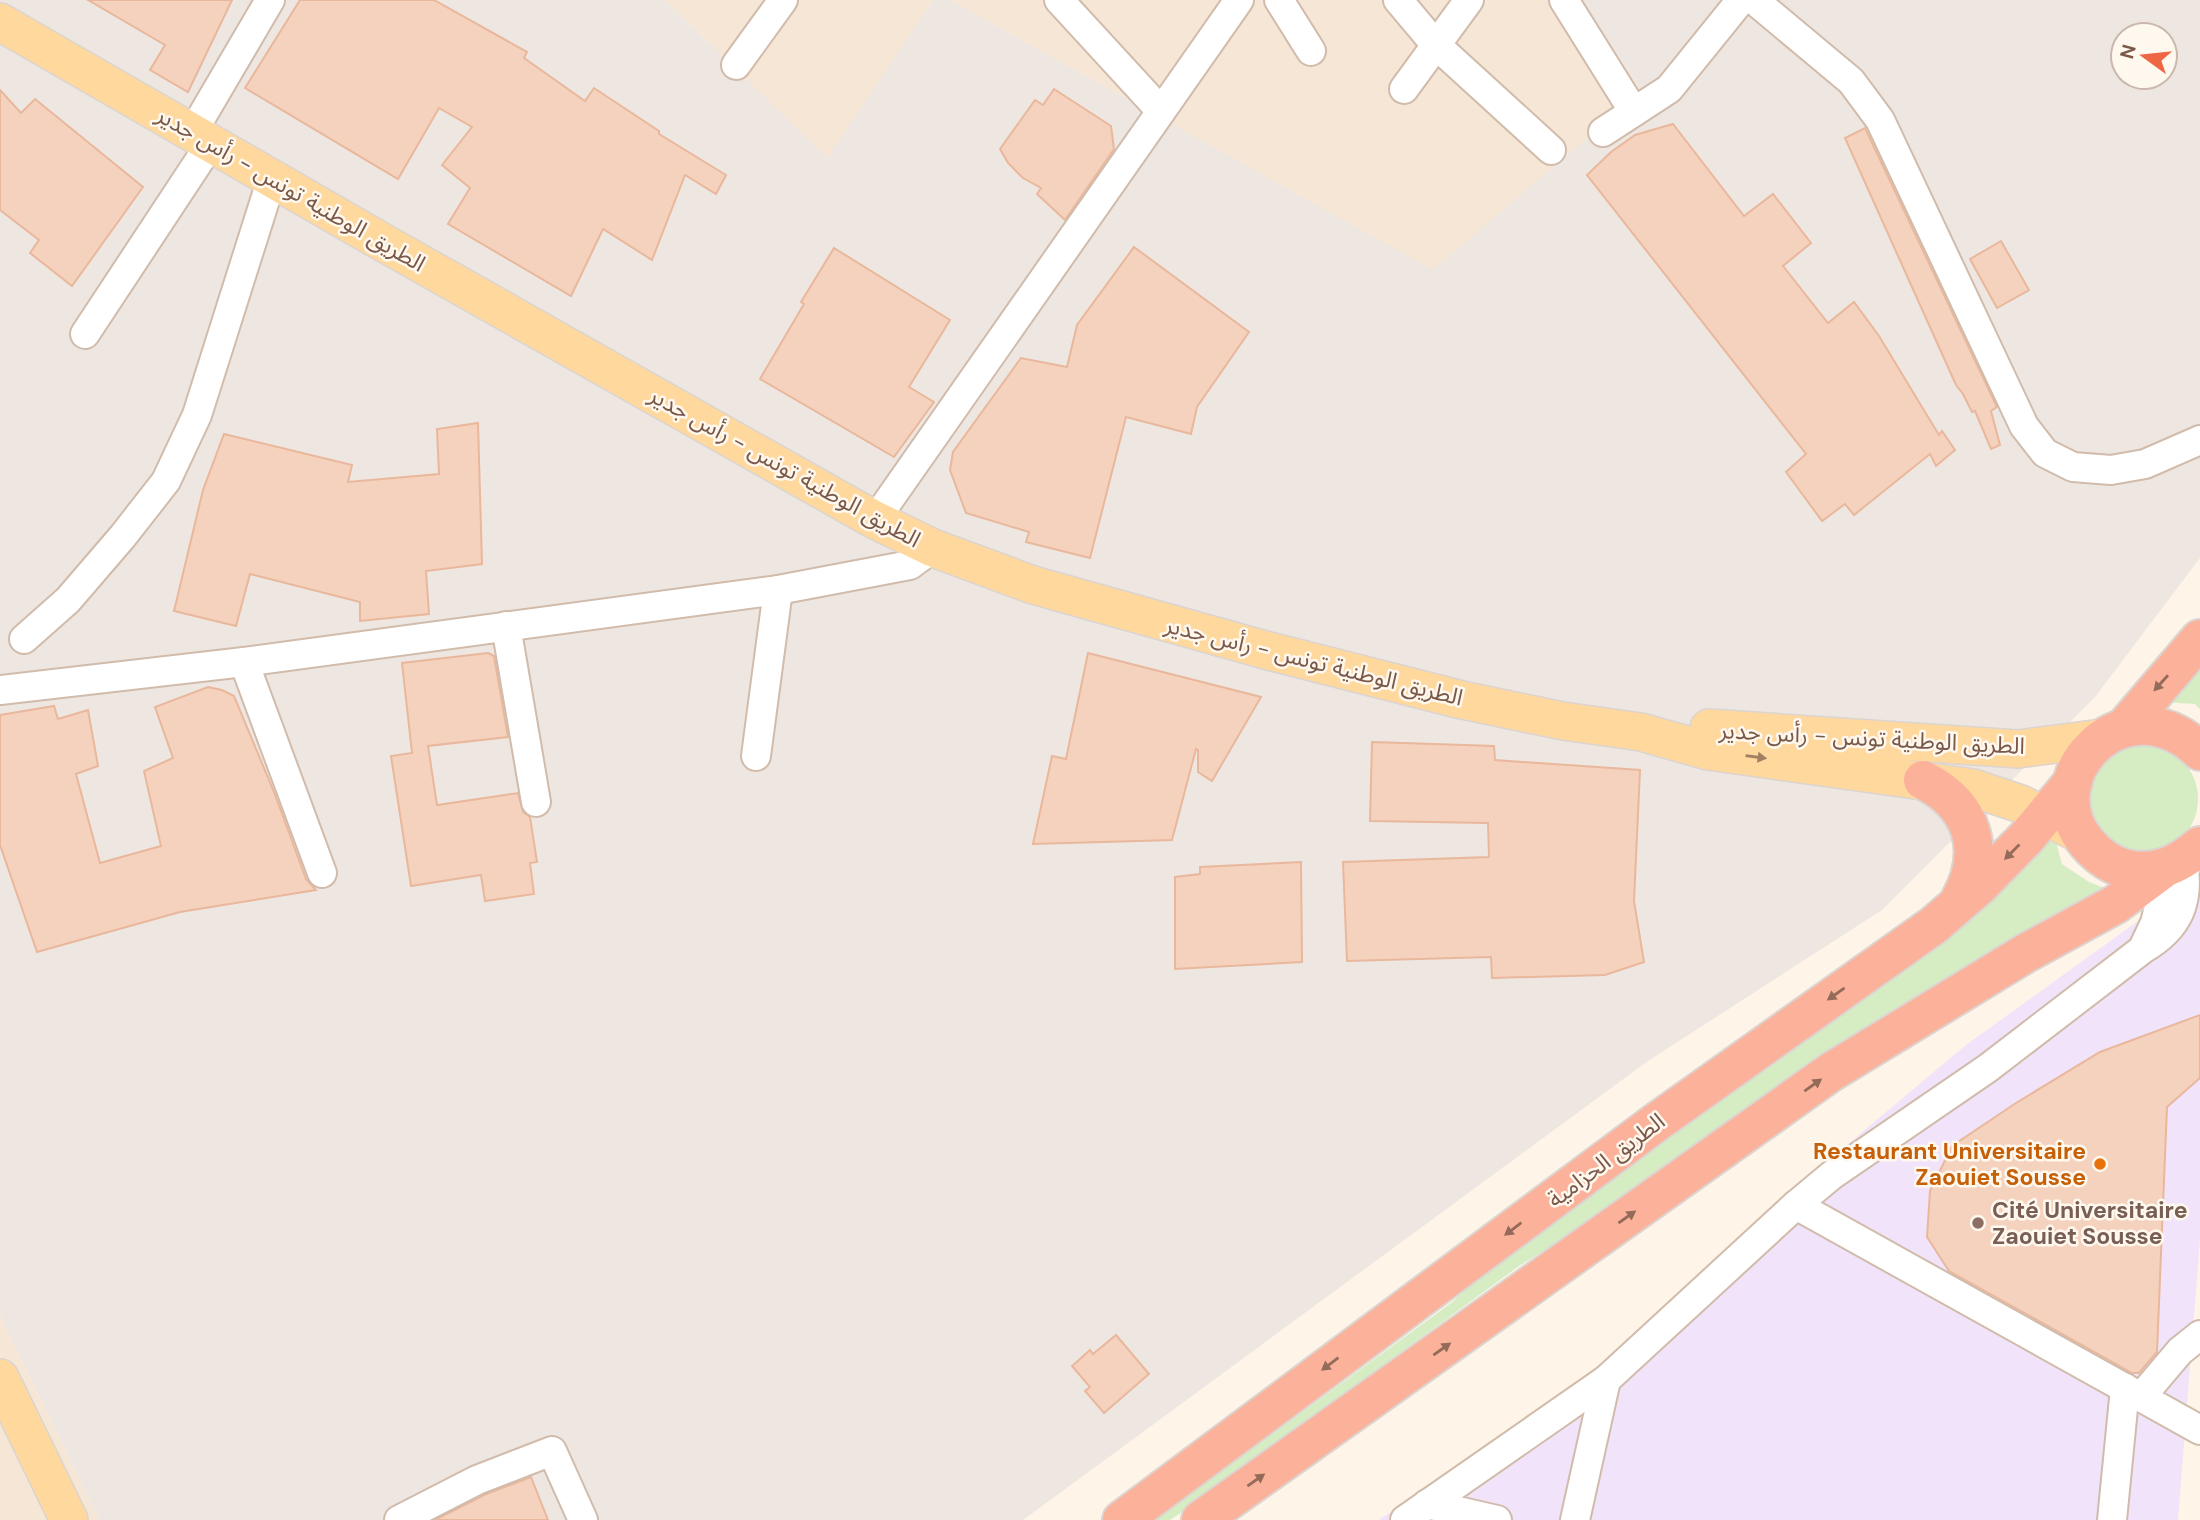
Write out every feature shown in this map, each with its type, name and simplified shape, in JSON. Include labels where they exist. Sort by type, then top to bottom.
[{"type":"highway","points":[[2184,861],[2140,872],[2117,866],[2097,854],[2082,836],[2074,819],[2071,801],[2073,782],[2079,765],[2089,750],[2113,733],[2200,639]]},
{"type":"highway","points":[[2113,733],[2146,725],[2167,729],[2186,738],[2200,751]]},
{"type":"highway","points":[[1923,780],[1939,788],[1953,800],[1964,815],[1971,832],[1973,868],[1968,886],[1959,902]]},
{"type":"highway","name":"الطريق الحزامية","points":[[1113,1520],[1136,1509],[1658,1121],[1934,925],[1979,886],[2026,838],[2073,782]]},
{"type":"highway","points":[[1201,1520],[1831,1072],[2184,861]]},
{"type":"main road","name":"الطريق الوطنية تونس - رأس جدير","points":[[0,22],[875,520],[933,548],[1033,585],[1269,651],[1462,700],[1563,721],[1641,732],[1708,751],[1973,788],[2045,814],[2082,836]]},
{"type":"main road","name":"الطريق الوطنية تونس - رأس جدير","points":[[1641,732],[1708,728],[2018,749],[2113,733]]},
{"type":"main road","points":[[0,1378],[68,1520]]},
{"type":"street","points":[[85,334],[202,138],[270,0]]},
{"type":"street","points":[[736,65],[783,0]]},
{"type":"street","points":[[1059,0],[1161,111]]},
{"type":"street","points":[[875,520],[1239,0]]},
{"type":"street","points":[[1279,0],[1311,51]]},
{"type":"street","points":[[1398,0],[1435,44],[1551,150]]},
{"type":"street","points":[[1404,89],[1469,0]]},
{"type":"street","points":[[1564,0],[1634,112]]},
{"type":"street","points":[[1604,132],[1670,89],[1741,0]]},
{"type":"street","points":[[1754,0],[1851,81],[1880,120],[2024,426],[2045,453],[2073,467],[2111,470],[2145,464],[2200,440]]},
{"type":"street","points":[[24,639],[68,600],[166,481],[197,415],[272,178]]},
{"type":"street","points":[[0,690],[244,662],[778,590],[910,565],[933,548]]},
{"type":"street","points":[[756,756],[778,590]]},
{"type":"street","points":[[506,626],[536,802]]},
{"type":"street","points":[[244,662],[321,873]]},
{"type":"street","points":[[1416,1512],[1606,1380],[1832,1175],[1989,1068],[2143,949],[2184,861]]},
{"type":"street","points":[[1796,1205],[2200,1430]]},
{"type":"street","points":[[2112,1520],[2133,1392],[2200,1335]]},
{"type":"street","points":[[1575,1520],[1606,1380]]},
{"type":"street","points":[[399,1520],[477,1480],[552,1451],[583,1520]]},
{"type":"street","points":[[1416,1512],[1497,1520]]},
{"type":"shaded area","points":[[0,0],[665,0],[827,158],[933,0],[950,0],[1433,270],[1642,91],[1581,0],[2200,0],[2200,558],[2095,697],[1882,910],[1648,1061],[1023,1520],[99,1520],[0,1315]]},
{"type":"shaded area","points":[[665,0],[933,0],[828,159]]},
{"type":"shaded area","points":[[950,0],[1581,0],[1642,91],[1433,271]]},
{"type":"shaded area","name":"Cité Universitaire Zaouiet Sousse","points":[[2200,898],[2200,1239],[2178,1520],[1379,1520],[1593,1374],[1774,1206],[1966,1045],[2138,921]]},
{"type":"shaded area","points":[[0,1315],[99,1520],[0,1520]]},
{"type":"green space","points":[[2200,660],[2200,709],[2195,704],[2162,702]]},
{"type":"green space","points":[[2144,745],[2165,749],[2182,761],[2194,778],[2198,799],[2194,820],[2182,837],[2165,849],[2144,853],[2123,849],[2106,837],[2094,820],[2090,799],[2094,778],[2106,761],[2123,749]]},
{"type":"green space","points":[[2053,831],[2062,864],[2089,882],[2120,894],[1519,1266],[1185,1510],[1170,1520],[1155,1520],[1451,1303],[1507,1252]]},
{"type":"building","points":[[88,0],[232,0],[188,92],[150,70],[165,45]]},
{"type":"building","points":[[300,0],[434,0],[527,52],[524,58],[585,101],[594,88],[659,131],[659,134],[726,175],[716,194],[685,175],[652,260],[603,229],[571,296],[448,224],[470,188],[442,165],[472,127],[439,108],[398,179],[245,88]]},
{"type":"building","points":[[1054,89],[1111,126],[1114,149],[1065,220],[1037,194],[1041,188],[1023,178],[1008,163],[1000,149],[1035,100],[1043,105]]},
{"type":"building","points":[[0,90],[21,113],[35,99],[143,187],[72,286],[30,253],[39,240],[0,210]]},
{"type":"building","points":[[1673,124],[1744,216],[1773,194],[1811,243],[1783,266],[1828,323],[1854,302],[1879,336],[1939,435],[1942,431],[1955,450],[1936,466],[1930,454],[1854,515],[1845,504],[1822,521],[1786,472],[1806,454],[1587,175],[1611,152],[1635,135]]},
{"type":"building","points":[[1865,128],[1997,407],[1991,411],[2000,445],[1991,449],[1975,411],[1972,412],[1956,385],[1845,138]]},
{"type":"building","points":[[2001,241],[2029,290],[1997,308],[1970,259]]},
{"type":"building","points":[[1134,247],[1249,332],[1197,407],[1191,434],[1126,417],[1090,558],[1026,542],[1029,532],[966,513],[950,470],[953,452],[1021,358],[1067,367],[1077,325]]},
{"type":"building","points":[[834,248],[950,320],[909,387],[934,402],[894,457],[760,379],[804,304],[801,302]]},
{"type":"building","points":[[478,423],[482,564],[426,571],[429,614],[360,621],[360,602],[250,574],[236,626],[174,611],[203,490],[224,434],[352,465],[348,482],[439,474],[437,429]]},
{"type":"building","points":[[488,653],[494,656],[508,737],[428,746],[437,805],[518,793],[523,812],[530,817],[537,862],[530,863],[534,894],[485,901],[481,875],[411,886],[391,756],[412,753],[402,663]]},
{"type":"building","points":[[1088,653],[1261,697],[1212,781],[1198,772],[1196,749],[1172,840],[1033,844],[1052,756],[1066,759]]},
{"type":"building","points":[[208,687],[234,696],[306,879],[316,890],[180,912],[37,952],[0,845],[0,715],[54,706],[58,719],[88,710],[98,766],[76,774],[100,863],[161,846],[144,771],[173,758],[155,707]]},
{"type":"building","points":[[1372,742],[1494,746],[1495,760],[1640,770],[1634,901],[1644,962],[1605,975],[1492,978],[1491,957],[1347,961],[1343,862],[1489,857],[1488,823],[1370,821]]},
{"type":"building","points":[[1301,862],[1302,962],[1175,969],[1175,877],[1200,874],[1200,867]]},
{"type":"building","points":[[2200,1015],[2200,1078],[2167,1107],[2157,1352],[2139,1373],[2132,1373],[1949,1271],[1927,1237],[1930,1191],[1952,1146],[2016,1103],[2100,1052]]},
{"type":"building","points":[[1116,1335],[1149,1374],[1104,1413],[1085,1391],[1090,1387],[1072,1366],[1090,1350],[1093,1354]]},
{"type":"building","points":[[531,1477],[548,1520],[435,1520],[484,1495]]},
{"type":"place","name":"Restaurant Universitaire Zaouiet Sousse","points":[[2100,1164]]},
{"type":"place","name":"Cité Universitaire Zaouiet Sousse","points":[[1978,1223]]}]
